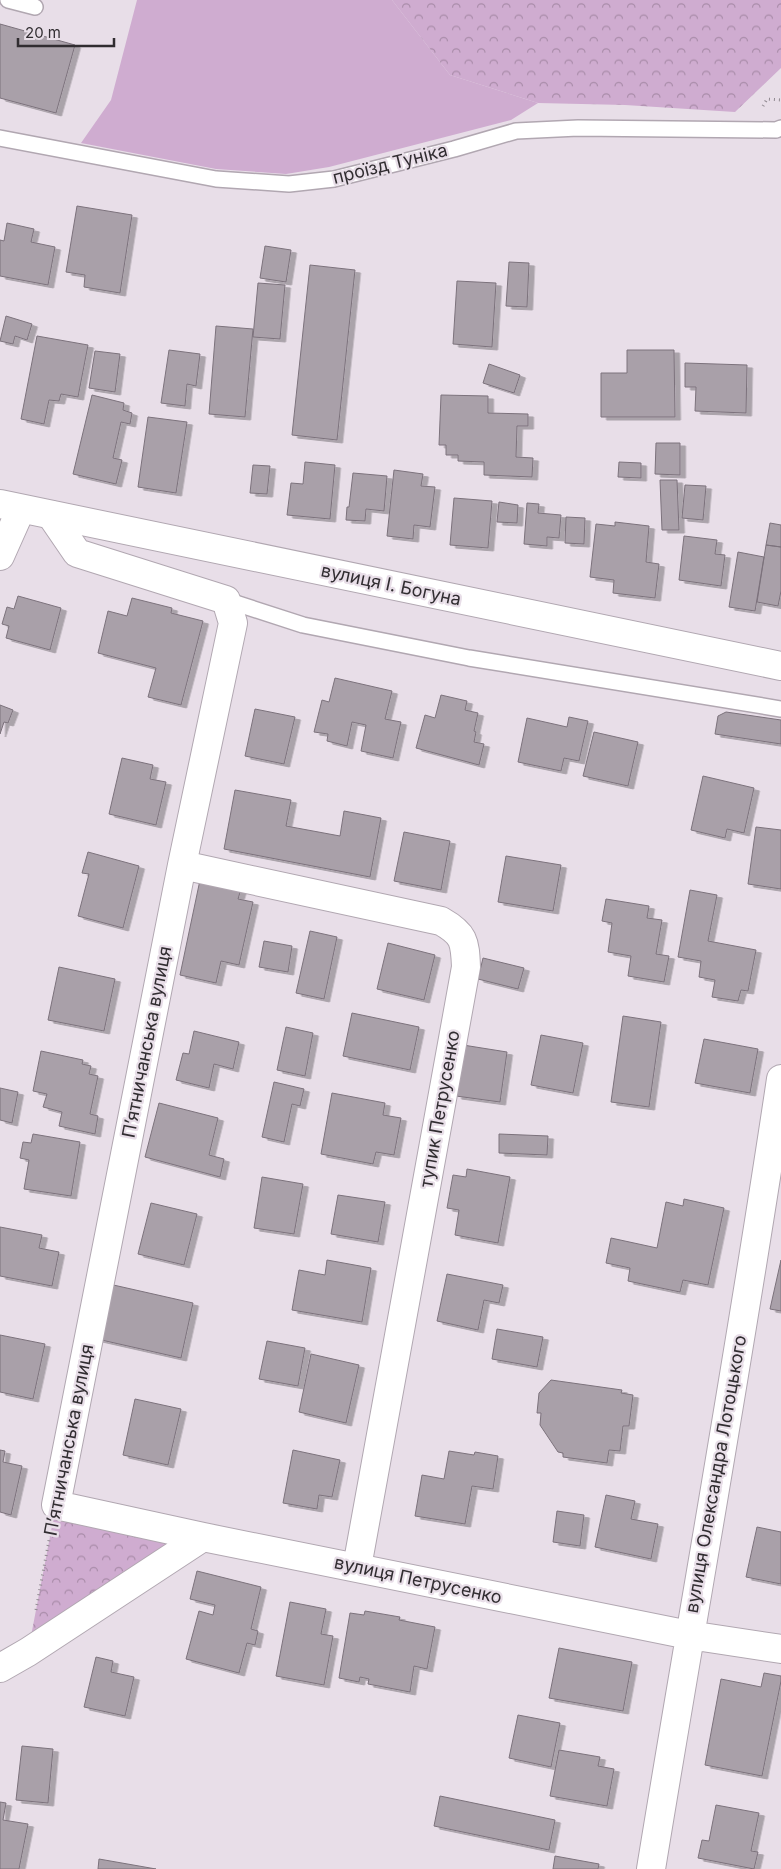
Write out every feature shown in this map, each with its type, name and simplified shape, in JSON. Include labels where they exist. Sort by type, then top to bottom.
[{"type":"street","name":"вулиця І. Богуна","points":[[11,507],[781,666]]},
{"type":"street","points":[[0,556],[11,507]]},
{"type":"street","points":[[51,515],[77,553],[226,600]]},
{"type":"street","name":"Пʼятничанська вулиця","points":[[56,1505],[182,865],[233,623],[226,600]]},
{"type":"street","name":"тупик Петрусенко","points":[[182,865],[441,921],[456,930],[465,947],[466,967],[357,1567]]},
{"type":"street","name":"вулиця Олександра Лотоцького","points":[[651,1869],[689,1635],[772,1199],[781,1079]]},
{"type":"street","name":"вулиця Петрусенко","points":[[56,1505],[203,1537],[689,1635],[781,1650]]},
{"type":"street","points":[[0,1668],[28,1652],[203,1537]]},
{"type":"lane","points":[[8,0],[35,7]]},
{"type":"lane","name":"проїзд Туніка","points":[[0,138],[216,179],[289,184],[334,179],[454,149],[516,131],[578,128],[776,130],[781,128]]},
{"type":"lane","points":[[226,600],[303,625],[450,654],[781,709]]},
{"type":"path","name":"Пʼятничанська вулиця","points":[[28,1652],[56,1505]]},
{"type":"green space","points":[[137,0],[392,0],[450,75],[538,103],[511,120],[329,167],[286,174],[216,169],[81,143],[111,100]]},
{"type":"green space","points":[[392,0],[781,0],[781,68],[735,112],[625,105],[538,103],[450,75]]},
{"type":"green space","points":[[56,1505],[203,1537],[28,1652]]},
{"type":"building","points":[[0,24],[75,45],[56,113],[0,98]]},
{"type":"building","points":[[77,206],[132,215],[120,293],[84,287],[85,275],[66,272]]},
{"type":"building","points":[[7,223],[34,229],[31,242],[55,247],[48,285],[0,276],[0,240],[4,241]]},
{"type":"building","points":[[265,246],[291,250],[286,282],[260,278]]},
{"type":"building","points":[[509,262],[529,263],[527,307],[506,306]]},
{"type":"building","points":[[310,265],[355,270],[337,440],[292,435]]},
{"type":"building","points":[[457,281],[496,283],[492,347],[453,344]]},
{"type":"building","points":[[258,283],[285,285],[280,339],[253,337]]},
{"type":"building","points":[[6,316],[32,324],[27,340],[15,336],[13,344],[0,341]]},
{"type":"building","points":[[216,326],[253,329],[245,417],[209,414]]},
{"type":"building","points":[[37,336],[88,345],[78,397],[61,394],[59,401],[49,400],[44,424],[21,419]]},
{"type":"building","points":[[169,350],[200,354],[196,386],[187,384],[185,406],[161,403]]},
{"type":"building","points":[[627,350],[674,350],[675,417],[601,417],[601,373],[627,373]]},
{"type":"building","points":[[95,351],[120,354],[115,392],[89,388]]},
{"type":"building","points":[[685,363],[747,365],[746,413],[695,411],[696,387],[685,387]]},
{"type":"building","points":[[489,364],[520,375],[514,393],[483,383]]},
{"type":"building","points":[[92,395],[124,403],[123,410],[132,413],[130,424],[121,422],[113,458],[122,460],[116,484],[73,474]]},
{"type":"building","points":[[441,395],[488,396],[488,413],[528,414],[528,426],[517,426],[516,457],[533,458],[532,477],[484,475],[484,462],[458,461],[458,455],[446,455],[446,445],[439,445]]},
{"type":"building","points":[[148,417],[187,422],[176,493],[138,487]]},
{"type":"building","points":[[656,443],[680,443],[680,475],[655,474]]},
{"type":"building","points":[[305,462],[335,465],[330,519],[287,515],[291,483],[303,484]]},
{"type":"building","points":[[619,462],[641,463],[641,478],[618,477]]},
{"type":"building","points":[[253,465],[270,466],[267,494],[250,493]]},
{"type":"building","points":[[394,470],[423,474],[421,486],[435,487],[430,527],[414,525],[413,539],[387,536]]},
{"type":"building","points":[[353,473],[387,476],[384,511],[366,509],[365,521],[346,520]]},
{"type":"building","points":[[660,480],[677,480],[679,530],[662,530]]},
{"type":"building","points":[[685,485],[706,486],[703,520],[682,518]]},
{"type":"building","points":[[454,498],[492,501],[488,548],[450,545]]},
{"type":"building","points":[[499,502],[518,505],[517,523],[497,522]]},
{"type":"building","points":[[527,503],[539,504],[538,513],[561,515],[559,538],[547,537],[547,546],[524,544]]},
{"type":"building","points":[[566,517],[585,518],[584,544],[565,543]]},
{"type":"building","points":[[615,522],[649,526],[646,562],[659,564],[655,598],[613,593],[614,580],[590,577],[596,524],[615,526]]},
{"type":"building","points":[[770,523],[781,525],[781,547],[766,545]]},
{"type":"building","points":[[684,536],[717,540],[715,554],[725,555],[721,586],[679,580]]},
{"type":"building","points":[[766,545],[781,547],[781,591],[778,606],[757,602]]},
{"type":"building","points":[[738,552],[764,557],[755,611],[729,607]]},
{"type":"building","points":[[18,596],[61,608],[50,650],[6,638],[9,626],[2,624],[7,607],[14,609]]},
{"type":"building","points":[[132,598],[172,608],[171,613],[203,621],[181,705],[148,697],[156,668],[98,653],[108,611],[127,616]]},
{"type":"building","points":[[335,678],[392,691],[385,719],[401,722],[393,758],[361,751],[366,725],[352,722],[347,746],[327,741],[328,734],[314,732],[322,700],[329,702]]},
{"type":"building","points":[[441,695],[467,701],[465,710],[478,713],[474,731],[476,732],[474,742],[484,744],[479,765],[416,748],[425,715],[435,718]]},
{"type":"building","points":[[0,705],[13,710],[8,723],[4,722],[0,734]]},
{"type":"building","points":[[255,709],[295,717],[284,764],[245,756]]},
{"type":"building","points":[[726,712],[781,720],[781,744],[715,734],[718,716]]},
{"type":"building","points":[[569,717],[588,721],[579,761],[564,758],[561,771],[518,762],[527,718],[567,727]]},
{"type":"building","points":[[594,732],[638,742],[628,786],[583,776]]},
{"type":"building","points":[[122,758],[153,765],[150,779],[166,782],[156,825],[109,814]]},
{"type":"building","points":[[703,776],[754,788],[744,833],[727,829],[725,838],[691,830]]},
{"type":"building","points":[[235,790],[291,800],[286,826],[340,836],[344,811],[381,818],[370,877],[224,849]]},
{"type":"building","points":[[756,827],[781,830],[781,889],[748,884]]},
{"type":"building","points":[[404,832],[450,841],[441,890],[394,881]]},
{"type":"building","points":[[88,852],[139,866],[123,928],[78,916],[89,874],[82,873]]},
{"type":"building","points":[[506,856],[561,865],[553,911],[498,902]]},
{"type":"building","points":[[200,880],[241,889],[238,899],[253,902],[239,965],[221,961],[216,983],[180,975]]},
{"type":"building","points":[[690,890],[717,895],[708,941],[756,950],[748,991],[741,990],[738,1001],[712,997],[715,980],[699,977],[701,961],[678,957]]},
{"type":"building","points":[[606,899],[649,906],[647,918],[662,920],[656,954],[669,956],[664,982],[628,976],[631,956],[608,952],[612,923],[602,921]]},
{"type":"building","points":[[310,931],[337,937],[324,999],[296,993]]},
{"type":"building","points":[[264,941],[292,946],[288,972],[259,967]]},
{"type":"building","points":[[388,943],[435,955],[424,1000],[377,989]]},
{"type":"building","points":[[483,958],[524,968],[518,989],[478,979]]},
{"type":"building","points":[[59,967],[115,979],[104,1031],[48,1020]]},
{"type":"building","points":[[352,1013],[419,1027],[410,1070],[343,1056]]},
{"type":"building","points":[[623,1016],[661,1022],[649,1107],[611,1102]]},
{"type":"building","points":[[286,1027],[313,1033],[305,1076],[277,1070]]},
{"type":"building","points":[[194,1031],[239,1042],[233,1069],[214,1064],[209,1088],[176,1080],[183,1053],[189,1054]]},
{"type":"building","points":[[541,1035],[583,1043],[573,1093],[531,1085]]},
{"type":"building","points":[[704,1039],[758,1049],[750,1093],[695,1083]]},
{"type":"building","points":[[463,1045],[507,1052],[500,1102],[456,1096]]},
{"type":"building","points":[[41,1051],[83,1060],[82,1064],[91,1066],[89,1074],[98,1076],[90,1114],[98,1116],[95,1134],[59,1126],[62,1112],[43,1107],[47,1094],[33,1091]]},
{"type":"building","points":[[274,1082],[304,1089],[300,1106],[292,1104],[284,1142],[262,1137]]},
{"type":"building","points":[[0,1088],[18,1092],[12,1123],[0,1120]]},
{"type":"building","points":[[332,1093],[385,1103],[383,1115],[401,1118],[394,1155],[376,1152],[373,1164],[321,1154]]},
{"type":"building","points":[[159,1103],[218,1118],[209,1155],[224,1159],[220,1177],[145,1157]]},
{"type":"building","points":[[33,1134],[80,1142],[71,1196],[24,1189],[29,1160],[20,1158],[23,1142],[31,1143]]},
{"type":"building","points":[[499,1134],[548,1136],[547,1155],[499,1153]]},
{"type":"building","points":[[467,1169],[510,1177],[498,1243],[455,1235],[459,1210],[447,1208],[453,1175],[466,1177]]},
{"type":"building","points":[[262,1177],[303,1184],[294,1234],[254,1228]]},
{"type":"building","points":[[338,1195],[385,1202],[378,1242],[331,1234]]},
{"type":"building","points":[[684,1199],[724,1208],[708,1285],[683,1280],[680,1292],[628,1281],[630,1268],[606,1263],[611,1238],[657,1248],[666,1202],[683,1206]]},
{"type":"building","points":[[151,1203],[197,1214],[184,1265],[138,1254]]},
{"type":"building","points":[[0,1227],[42,1235],[39,1248],[59,1252],[52,1286],[0,1276]]},
{"type":"building","points":[[327,1260],[371,1268],[362,1322],[292,1310],[299,1270],[325,1275]]},
{"type":"building","points":[[781,1260],[781,1311],[770,1309]]},
{"type":"building","points":[[447,1274],[503,1285],[499,1303],[484,1300],[478,1330],[437,1321]]},
{"type":"building","points":[[109,1284],[193,1303],[181,1358],[97,1339]]},
{"type":"building","points":[[497,1329],[543,1337],[537,1367],[492,1359]]},
{"type":"building","points":[[0,1335],[45,1344],[33,1399],[0,1392]]},
{"type":"building","points":[[267,1341],[305,1348],[298,1386],[259,1379]]},
{"type":"building","points":[[311,1354],[359,1365],[346,1423],[299,1412]]},
{"type":"building","points":[[551,1380],[622,1390],[621,1393],[633,1395],[629,1426],[623,1426],[620,1451],[609,1450],[607,1463],[563,1457],[563,1453],[558,1452],[540,1425],[541,1413],[537,1413],[539,1393]]},
{"type":"building","points":[[135,1399],[181,1409],[168,1465],[123,1455]]},
{"type":"building","points":[[0,1450],[5,1451],[3,1462],[22,1466],[11,1515],[0,1512]]},
{"type":"building","points":[[293,1450],[340,1460],[332,1497],[319,1495],[317,1509],[283,1503]]},
{"type":"building","points":[[449,1451],[474,1455],[475,1452],[498,1456],[493,1489],[472,1486],[465,1524],[415,1516],[422,1475],[444,1479]]},
{"type":"building","points":[[606,1495],[635,1501],[631,1519],[658,1524],[651,1559],[595,1547]]},
{"type":"building","points":[[557,1511],[584,1515],[580,1546],[553,1542]]},
{"type":"building","points":[[757,1527],[781,1532],[781,1584],[746,1577]]},
{"type":"building","points":[[197,1571],[261,1587],[251,1629],[258,1631],[255,1645],[247,1643],[239,1673],[186,1659],[199,1611],[213,1615],[215,1605],[190,1599]]},
{"type":"building","points":[[290,1602],[326,1609],[321,1634],[333,1636],[324,1685],[276,1676]]},
{"type":"building","points":[[365,1611],[400,1617],[399,1620],[435,1627],[427,1669],[414,1666],[410,1692],[368,1684],[369,1679],[360,1677],[359,1682],[339,1678],[350,1613],[364,1615]]},
{"type":"building","points":[[559,1648],[632,1662],[623,1711],[549,1698]]},
{"type":"building","points":[[96,1657],[113,1661],[111,1672],[134,1677],[125,1716],[84,1707]]},
{"type":"building","points":[[764,1673],[781,1676],[781,1681],[762,1776],[705,1765],[721,1679],[761,1687]]},
{"type":"building","points":[[518,1715],[560,1723],[551,1767],[509,1758]]},
{"type":"building","points":[[22,1746],[53,1749],[48,1803],[16,1800]]},
{"type":"building","points":[[559,1750],[600,1757],[598,1766],[614,1769],[607,1806],[550,1796]]},
{"type":"building","points":[[440,1796],[555,1820],[549,1850],[434,1826]]},
{"type":"building","points":[[0,1802],[6,1803],[3,1820],[28,1824],[19,1869],[0,1869]]},
{"type":"building","points":[[716,1805],[759,1813],[751,1851],[758,1852],[754,1869],[698,1858],[702,1840],[709,1841]]},
{"type":"building","points":[[555,1856],[599,1864],[598,1869],[553,1869]]},
{"type":"building","points":[[99,1859],[156,1869],[98,1869]]}]
